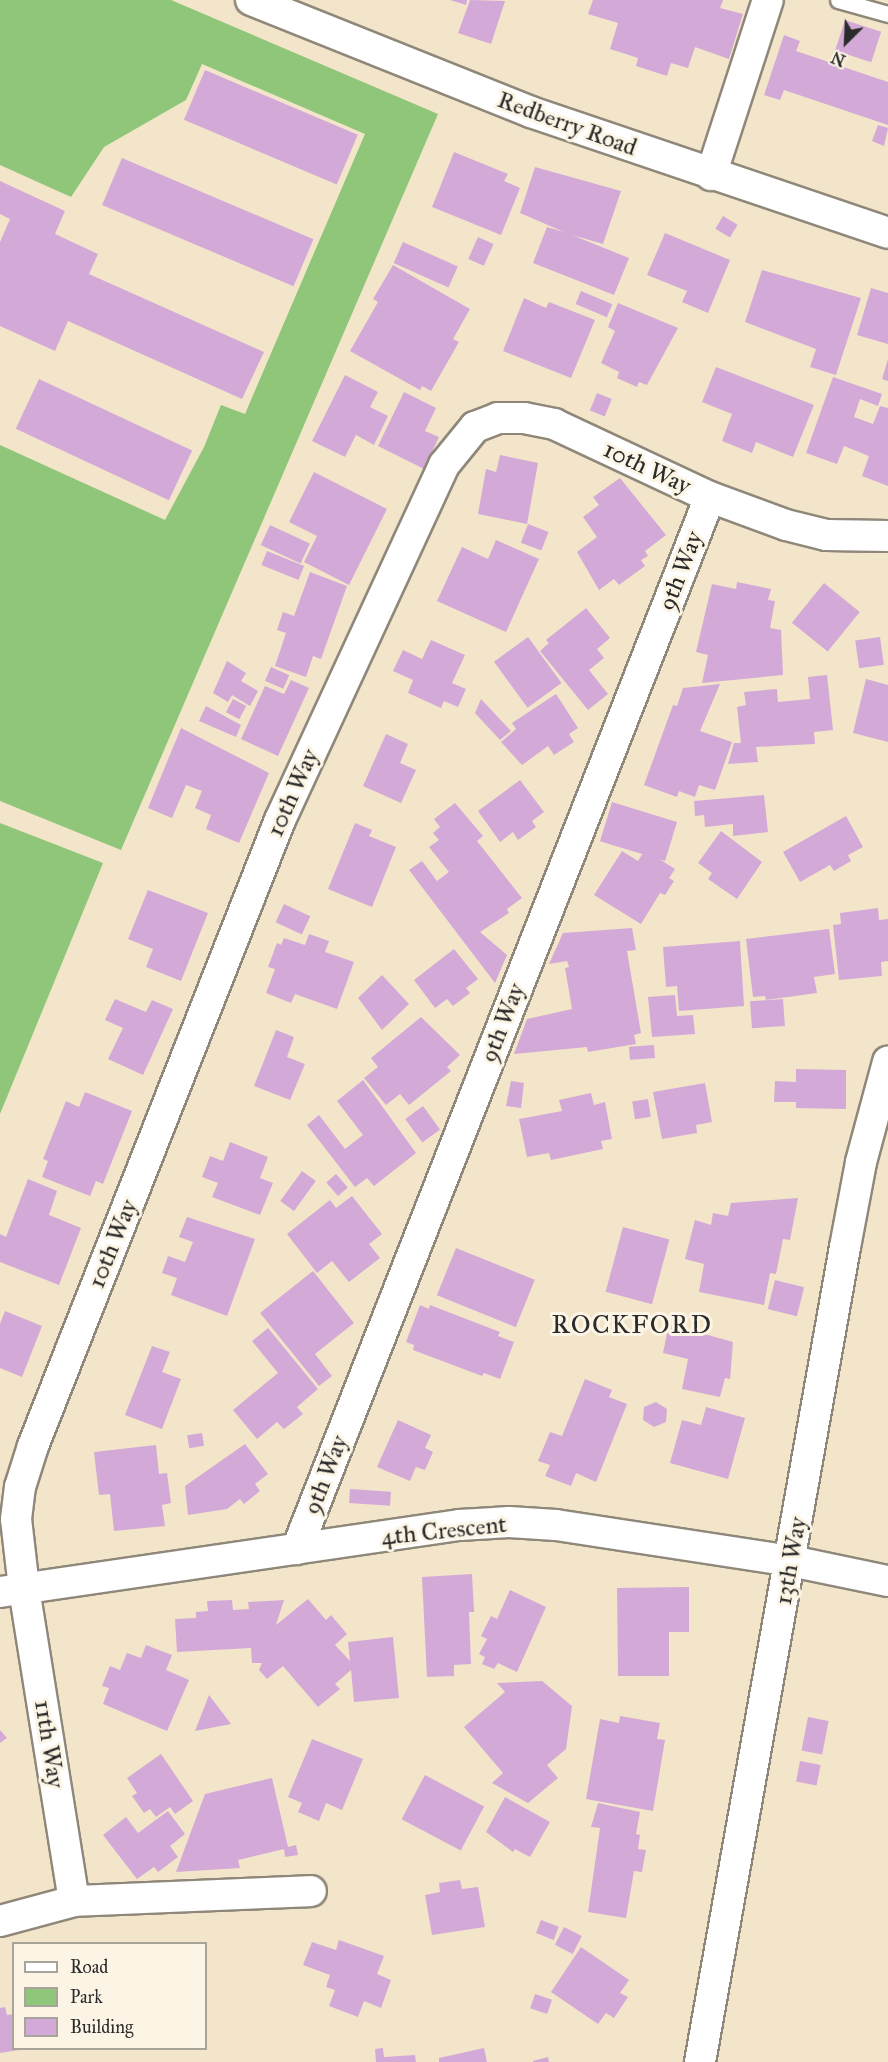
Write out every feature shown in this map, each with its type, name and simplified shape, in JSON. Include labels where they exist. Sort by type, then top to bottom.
[{"type":"street","name":"Redberry Road","points":[[251,0],[443,79],[711,175],[888,233]]},
{"type":"street","points":[[711,175],[768,0]]},
{"type":"street","name":"10th Way","points":[[12,1590],[20,1487],[33,1446],[280,820],[444,465],[475,428],[498,418],[524,418],[554,424],[710,497],[786,525],[826,535],[888,536]]},
{"type":"street","name":"9th Way","points":[[297,1549],[710,497]]},
{"type":"street","name":"13th Way","points":[[700,2062],[857,1183],[888,1062]]},
{"type":"street","name":"4th Crescent","points":[[12,1590],[459,1525],[509,1522],[556,1525],[791,1561],[888,1581]]},
{"type":"street","name":"11th Way","points":[[12,1590],[74,1901]]},
{"type":"street","points":[[0,1921],[74,1901],[311,1891]]},
{"type":"lane","points":[[838,0],[888,14]]},
{"type":"green space","points":[[0,0],[171,0],[438,114],[121,850],[0,801],[0,445],[165,520],[204,447],[221,405],[245,414],[365,134],[202,64],[186,100],[104,147],[71,197],[0,165]]},
{"type":"green space","points":[[0,823],[103,863],[0,1114]]},
{"type":"building","points":[[450,0],[467,0],[466,5]]},
{"type":"building","points":[[470,0],[505,1],[491,44],[458,33]]},
{"type":"building","points":[[593,0],[723,0],[720,8],[743,14],[729,59],[695,47],[688,68],[671,63],[667,76],[636,66],[638,58],[610,49],[618,23],[588,14]]},
{"type":"building","points":[[845,20],[881,32],[871,62],[835,50]]},
{"type":"building","points":[[784,35],[800,41],[796,51],[888,82],[888,125],[784,90],[780,100],[764,95]]},
{"type":"building","points":[[205,70],[358,135],[337,185],[184,120]]},
{"type":"building","points":[[878,125],[888,128],[884,146],[872,141]]},
{"type":"building","points":[[454,152],[508,174],[504,181],[520,188],[501,235],[432,207]]},
{"type":"building","points":[[122,158],[313,239],[294,286],[102,205]]},
{"type":"building","points":[[535,167],[621,191],[603,244],[572,235],[629,258],[614,295],[533,263],[547,227],[564,232],[520,213]]},
{"type":"building","points":[[0,181],[65,211],[55,234],[98,254],[89,274],[264,352],[242,399],[68,321],[55,351],[0,326],[0,242],[10,219],[0,214]]},
{"type":"building","points":[[723,216],[738,225],[730,238],[715,229]]},
{"type":"building","points":[[665,233],[730,260],[708,313],[682,302],[687,291],[647,275]]},
{"type":"building","points":[[478,237],[494,244],[484,266],[468,259]]},
{"type":"building","points":[[403,242],[458,266],[448,287],[394,263]]},
{"type":"building","points":[[393,265],[470,309],[453,339],[459,342],[431,391],[422,386],[420,390],[350,351],[378,302],[373,299]]},
{"type":"building","points":[[762,270],[861,298],[836,375],[810,367],[816,349],[745,322]]},
{"type":"building","points":[[871,288],[888,293],[888,344],[857,335]]},
{"type":"building","points":[[581,291],[612,304],[607,317],[576,304]]},
{"type":"building","points":[[524,298],[546,308],[549,302],[595,320],[571,378],[503,351]]},
{"type":"building","points":[[618,303],[678,328],[647,385],[639,382],[637,387],[617,378],[619,372],[601,363],[615,331],[608,327]]},
{"type":"building","points":[[888,359],[888,381],[882,379]]},
{"type":"building","points":[[716,367],[814,405],[793,457],[756,442],[752,453],[722,441],[732,414],[702,402]]},
{"type":"building","points":[[345,375],[378,392],[370,407],[388,416],[374,445],[356,435],[345,457],[312,441]]},
{"type":"building","points":[[833,377],[882,394],[878,406],[860,399],[854,417],[873,424],[880,406],[888,408],[888,486],[862,476],[869,456],[844,446],[837,464],[806,453]]},
{"type":"building","points":[[39,379],[192,450],[169,500],[16,429]]},
{"type":"building","points":[[404,392],[436,408],[425,431],[439,437],[424,469],[378,446]]},
{"type":"building","points":[[597,393],[612,399],[605,417],[590,411]]},
{"type":"building","points":[[500,455],[538,463],[527,524],[478,514],[486,469],[496,472]]},
{"type":"building","points":[[314,472],[387,509],[349,585],[304,562],[317,536],[289,522]]},
{"type":"building","points":[[620,478],[666,535],[645,551],[648,556],[641,560],[645,566],[619,585],[614,579],[599,590],[577,552],[597,537],[583,517],[599,505],[593,497]]},
{"type":"building","points":[[528,524],[549,532],[541,551],[521,543]]},
{"type":"building","points":[[270,525],[310,544],[301,564],[261,545]]},
{"type":"building","points":[[496,540],[539,559],[506,632],[437,601],[462,547],[488,559]]},
{"type":"building","points":[[267,551],[304,566],[298,580],[261,565]]},
{"type":"building","points":[[310,572],[347,586],[321,659],[313,656],[306,677],[275,666],[286,633],[277,630],[283,612],[294,616]]},
{"type":"building","points":[[737,582],[771,589],[768,600],[775,601],[770,628],[781,630],[783,675],[702,683],[708,655],[696,652],[712,584],[736,589]]},
{"type":"building","points":[[824,583],[860,612],[828,652],[792,623]]},
{"type":"building","points":[[586,608],[610,638],[597,649],[604,658],[589,670],[608,694],[588,710],[540,651],[549,643],[546,640]]},
{"type":"building","points":[[528,637],[562,683],[528,708],[494,662]]},
{"type":"building","points":[[880,637],[884,665],[859,668],[855,640]]},
{"type":"building","points":[[431,640],[465,655],[452,683],[466,689],[458,707],[444,701],[441,708],[408,693],[413,680],[393,671],[403,650],[422,659]]},
{"type":"building","points":[[227,661],[246,673],[241,681],[258,691],[250,706],[232,695],[228,702],[213,693]]},
{"type":"building","points":[[271,667],[289,675],[283,689],[265,681]]},
{"type":"building","points":[[827,675],[833,730],[814,732],[815,744],[756,747],[758,762],[728,764],[734,743],[741,743],[737,707],[746,705],[744,692],[777,689],[778,702],[810,699],[808,677]]},
{"type":"building","points":[[866,679],[888,685],[888,742],[853,733]]},
{"type":"building","points":[[291,680],[309,688],[278,756],[241,739],[265,686],[284,694]]},
{"type":"building","points":[[720,684],[700,731],[732,742],[715,790],[699,785],[695,797],[679,791],[677,797],[644,785],[673,705],[677,706],[683,688]]},
{"type":"building","points":[[556,694],[578,728],[569,734],[574,742],[554,755],[548,746],[522,765],[501,742],[516,729],[512,723]]},
{"type":"building","points":[[233,699],[246,706],[239,719],[226,712]]},
{"type":"building","points":[[481,699],[511,731],[500,740],[475,713]]},
{"type":"building","points":[[206,706],[241,725],[236,737],[199,721]]},
{"type":"building","points":[[181,728],[269,773],[239,843],[206,829],[211,815],[195,808],[202,791],[186,785],[172,818],[148,808]]},
{"type":"building","points":[[386,734],[408,744],[400,763],[416,770],[401,803],[363,786]]},
{"type":"building","points":[[520,780],[544,812],[532,821],[536,827],[518,840],[513,832],[500,842],[478,811]]},
{"type":"building","points":[[764,795],[768,832],[733,836],[733,824],[705,827],[704,815],[695,816],[694,801]]},
{"type":"building","points":[[612,802],[677,822],[665,861],[600,841]]},
{"type":"building","points":[[455,803],[483,836],[477,841],[522,898],[507,909],[509,913],[480,932],[507,955],[495,983],[409,870],[422,861],[437,881],[449,872],[429,847],[439,840],[433,833],[440,827],[434,819]]},
{"type":"building","points":[[846,816],[863,847],[848,855],[851,861],[834,871],[830,865],[800,882],[783,852]]},
{"type":"building","points":[[355,823],[372,830],[369,836],[396,847],[372,907],[328,889]]},
{"type":"building","points":[[721,831],[762,862],[737,899],[708,879],[712,873],[698,863]]},
{"type":"building","points":[[645,850],[675,869],[669,878],[674,881],[665,895],[660,893],[641,924],[594,895],[622,851],[638,861]]},
{"type":"building","points":[[148,890],[208,913],[181,981],[146,967],[153,949],[128,939]]},
{"type":"building","points":[[284,904],[310,916],[302,934],[276,922]]},
{"type":"building","points":[[878,908],[879,920],[888,919],[888,961],[881,962],[882,976],[839,980],[833,925],[841,924],[840,913]]},
{"type":"building","points":[[632,928],[636,950],[627,951],[641,1033],[634,1035],[636,1044],[588,1052],[587,1047],[514,1054],[527,1019],[572,1009],[565,968],[569,967],[567,961],[549,964],[563,933]]},
{"type":"building","points":[[829,929],[835,974],[814,977],[817,993],[766,1000],[765,996],[753,997],[746,939]]},
{"type":"building","points":[[309,934],[329,941],[325,952],[354,962],[337,1009],[295,994],[291,1003],[266,993],[275,969],[268,967],[277,943],[281,945],[284,938],[305,945]]},
{"type":"building","points":[[740,941],[744,1006],[679,1011],[677,986],[666,987],[663,947]]},
{"type":"building","points":[[454,949],[478,979],[466,988],[470,993],[453,1006],[447,999],[435,1008],[414,980]]},
{"type":"building","points":[[382,975],[409,1004],[382,1030],[358,998]]},
{"type":"building","points":[[675,995],[677,1016],[693,1015],[695,1034],[652,1037],[648,997]]},
{"type":"building","points":[[115,999],[146,1012],[152,1000],[173,1009],[143,1075],[108,1059],[123,1028],[105,1020]]},
{"type":"building","points":[[783,999],[785,1026],[752,1028],[750,1001]]},
{"type":"building","points":[[421,1017],[460,1055],[447,1067],[451,1071],[409,1105],[400,1094],[386,1105],[364,1078],[378,1067],[371,1058]]},
{"type":"building","points":[[276,1030],[294,1037],[287,1057],[305,1064],[290,1100],[254,1086]]},
{"type":"building","points":[[654,1045],[655,1058],[630,1060],[629,1047]]},
{"type":"building","points":[[796,1069],[846,1070],[846,1109],[796,1108],[796,1102],[774,1102],[775,1081],[796,1082]]},
{"type":"building","points":[[363,1080],[416,1153],[374,1186],[367,1178],[355,1187],[307,1125],[319,1115],[345,1149],[363,1135],[337,1101]]},
{"type":"building","points":[[511,1081],[524,1083],[521,1108],[506,1106]]},
{"type":"building","points":[[705,1083],[712,1122],[696,1125],[697,1133],[662,1139],[653,1092]]},
{"type":"building","points":[[85,1092],[132,1111],[103,1184],[96,1181],[90,1196],[42,1177],[48,1161],[43,1159],[66,1101],[79,1107]]},
{"type":"building","points":[[591,1093],[594,1105],[605,1102],[612,1139],[601,1141],[603,1149],[551,1160],[549,1153],[527,1157],[519,1119],[562,1111],[559,1100]]},
{"type":"building","points":[[648,1099],[651,1117],[635,1119],[632,1102]]},
{"type":"building","points":[[423,1106],[440,1129],[422,1142],[405,1119]]},
{"type":"building","points":[[230,1142],[268,1157],[260,1178],[273,1183],[260,1215],[212,1197],[218,1183],[202,1177],[210,1156],[223,1161]]},
{"type":"building","points":[[302,1171],[316,1181],[294,1211],[280,1201]]},
{"type":"building","points":[[336,1174],[348,1188],[338,1196],[326,1183]]},
{"type":"building","points":[[28,1179],[57,1191],[49,1215],[81,1228],[59,1285],[0,1262],[0,1234],[6,1237]]},
{"type":"building","points":[[352,1196],[382,1234],[369,1244],[380,1258],[349,1282],[332,1261],[317,1273],[287,1234],[330,1200],[336,1208]]},
{"type":"building","points":[[798,1198],[790,1240],[783,1239],[776,1274],[770,1273],[764,1305],[699,1292],[704,1264],[685,1259],[695,1220],[711,1225],[713,1213],[728,1216],[731,1203]]},
{"type":"building","points":[[187,1217],[255,1239],[227,1316],[171,1295],[177,1278],[162,1273],[168,1256],[185,1262],[193,1242],[179,1237]]},
{"type":"building","points":[[623,1227],[669,1239],[652,1304],[606,1292]]},
{"type":"building","points":[[456,1248],[535,1280],[516,1327],[437,1295]]},
{"type":"building","points":[[313,1271],[354,1323],[315,1354],[332,1376],[319,1386],[260,1313]]},
{"type":"building","points":[[775,1280],[804,1287],[797,1316],[768,1309]]},
{"type":"building","points":[[420,1305],[429,1309],[430,1305],[500,1332],[498,1336],[514,1342],[500,1379],[484,1373],[482,1376],[413,1350],[414,1345],[406,1342]]},
{"type":"building","points":[[5,1311],[42,1326],[22,1377],[0,1368],[0,1324]]},
{"type":"building","points":[[669,1324],[733,1342],[730,1379],[725,1378],[720,1397],[682,1389],[688,1359],[663,1353]]},
{"type":"building","points":[[268,1328],[318,1389],[297,1407],[303,1414],[284,1429],[277,1422],[257,1439],[233,1410],[278,1373],[252,1341]]},
{"type":"building","points":[[152,1346],[170,1352],[162,1372],[181,1379],[162,1429],[125,1415]]},
{"type":"building","points":[[585,1379],[612,1390],[609,1397],[627,1404],[596,1482],[576,1473],[571,1486],[545,1476],[550,1465],[538,1461],[550,1432],[562,1436]]},
{"type":"building","points":[[656,1402],[667,1409],[666,1422],[654,1427],[643,1420],[644,1407]]},
{"type":"building","points":[[706,1407],[745,1418],[728,1479],[670,1463],[682,1420],[701,1425]]},
{"type":"building","points":[[398,1420],[431,1435],[425,1448],[433,1452],[425,1470],[416,1467],[410,1481],[377,1467]]},
{"type":"building","points":[[202,1433],[204,1446],[189,1448],[187,1435]]},
{"type":"building","points":[[245,1444],[268,1474],[255,1484],[260,1491],[244,1504],[240,1499],[227,1509],[188,1515],[185,1486]]},
{"type":"building","points":[[156,1445],[159,1474],[167,1473],[171,1503],[162,1505],[165,1526],[114,1531],[110,1494],[99,1495],[94,1452]]},
{"type":"building","points":[[350,1489],[391,1492],[390,1506],[349,1503]]},
{"type":"building","points":[[472,1574],[474,1612],[469,1612],[471,1664],[454,1665],[454,1676],[427,1677],[422,1577]]},
{"type":"building","points":[[689,1587],[689,1632],[669,1632],[669,1676],[618,1676],[617,1588]]},
{"type":"building","points":[[510,1590],[546,1607],[517,1672],[498,1663],[494,1669],[482,1664],[485,1657],[479,1654],[487,1639],[481,1636],[491,1616],[497,1619]]},
{"type":"building","points":[[308,1599],[326,1620],[331,1615],[347,1634],[335,1645],[350,1661],[348,1642],[393,1637],[399,1698],[354,1702],[351,1670],[335,1684],[340,1689],[318,1707],[283,1666],[267,1679],[259,1670],[262,1663],[252,1663],[251,1648],[177,1652],[175,1619],[196,1618],[196,1612],[208,1611],[207,1601],[232,1600],[233,1610],[249,1609],[248,1602],[284,1600],[276,1625]]},
{"type":"building","points":[[146,1645],[172,1655],[166,1670],[189,1680],[167,1731],[103,1704],[109,1688],[102,1686],[110,1666],[120,1670],[127,1653],[141,1658]]},
{"type":"building","points":[[542,1681],[572,1706],[566,1749],[547,1765],[558,1778],[528,1803],[492,1783],[503,1773],[464,1727],[505,1692],[497,1683]]},
{"type":"building","points":[[209,1695],[231,1724],[195,1731]]},
{"type":"building","points":[[620,1716],[660,1723],[657,1739],[665,1740],[653,1811],[586,1799],[600,1719],[619,1723]]},
{"type":"building","points":[[808,1717],[829,1721],[822,1754],[802,1750]]},
{"type":"building","points":[[0,1730],[7,1738],[0,1743]]},
{"type":"building","points":[[312,1739],[363,1759],[342,1810],[326,1803],[319,1821],[298,1812],[302,1803],[288,1797]]},
{"type":"building","points":[[161,1754],[193,1801],[175,1814],[170,1807],[156,1817],[150,1809],[144,1813],[132,1796],[137,1793],[127,1778]]},
{"type":"building","points":[[800,1761],[821,1765],[817,1786],[796,1782]]},
{"type":"building","points":[[425,1775],[484,1806],[461,1851],[402,1819]]},
{"type":"building","points":[[272,1778],[288,1847],[296,1845],[298,1855],[285,1857],[284,1849],[238,1860],[240,1868],[176,1872],[205,1794]]},
{"type":"building","points":[[505,1797],[550,1822],[530,1857],[515,1849],[513,1852],[486,1832]]},
{"type":"building","points":[[598,1803],[640,1812],[636,1834],[640,1835],[638,1849],[646,1850],[642,1872],[634,1871],[626,1918],[588,1912],[600,1828],[591,1827]]},
{"type":"building","points":[[168,1811],[185,1834],[170,1846],[178,1857],[158,1872],[154,1867],[137,1879],[103,1835],[126,1817],[138,1833]]},
{"type":"building","points":[[460,1880],[462,1889],[478,1887],[485,1927],[432,1935],[425,1895],[440,1892],[439,1883]]},
{"type":"building","points":[[541,1920],[559,1927],[554,1940],[536,1933]]},
{"type":"building","points":[[564,1927],[582,1936],[573,1954],[555,1945]]},
{"type":"building","points":[[339,1940],[384,1956],[377,1974],[391,1980],[381,2008],[364,2001],[358,2017],[329,2006],[335,1990],[326,1987],[330,1975],[303,1965],[312,1942],[336,1950]]},
{"type":"building","points":[[581,1947],[629,1980],[620,1993],[628,1997],[614,2018],[606,2013],[598,2024],[551,1992]]},
{"type":"building","points":[[535,1994],[552,2000],[547,2014],[530,2008]]},
{"type":"building","points":[[5,2007],[7,2015],[12,2014],[12,2050],[19,2050],[0,2053],[0,2008]]},
{"type":"building","points":[[383,2048],[384,2057],[415,2055],[416,2062],[376,2062],[375,2049]]},
{"type":"building","points":[[484,2048],[487,2062],[439,2062],[439,2058]]},
{"type":"building","points":[[548,2057],[549,2062],[533,2062],[533,2061]]},
{"type":"district","name":"ROCKFORD","points":[[632,1325]]}]
